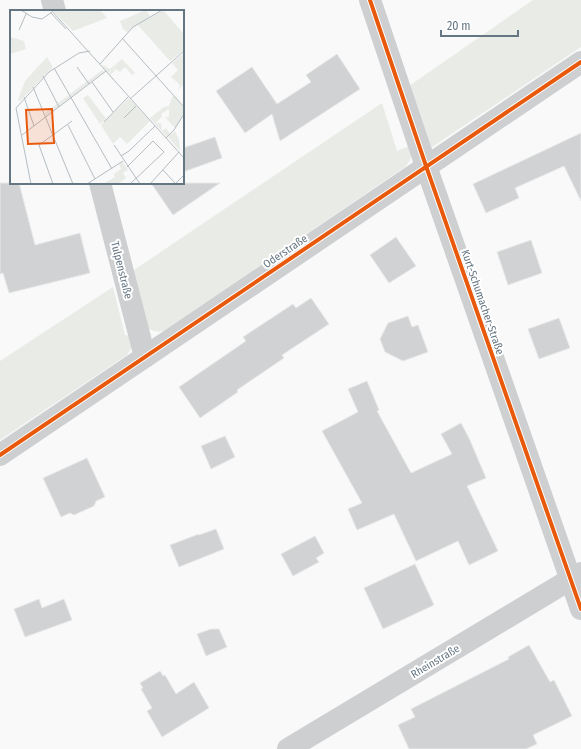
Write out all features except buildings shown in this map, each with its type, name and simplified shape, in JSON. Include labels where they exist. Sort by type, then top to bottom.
[{"type":"street","points":[[52,0],[55,10]]},
{"type":"street","name":"Kurt-Schumacher-Straße","points":[[370,0],[426,166],[576,576],[581,609]]},
{"type":"street","name":"Oderstraße","points":[[0,455],[581,62]]},
{"type":"street","name":"Tulpenstraße","points":[[100,184],[145,357]]},
{"type":"street","name":"Rheinstraße","points":[[288,749],[576,576]]},
{"type":"shaded area","points":[[533,0],[581,0],[581,47],[429,149],[409,86]]},
{"type":"shaded area","points":[[382,103],[397,151],[409,146],[411,157],[405,167],[165,330],[156,331],[147,328],[131,272]]},
{"type":"shaded area","points":[[113,287],[125,335],[130,336],[131,348],[127,355],[0,440],[0,361]]},
{"type":"cycle path","points":[[370,0],[426,166],[581,609]]},
{"type":"cycle path","points":[[0,455],[581,62]]}]
